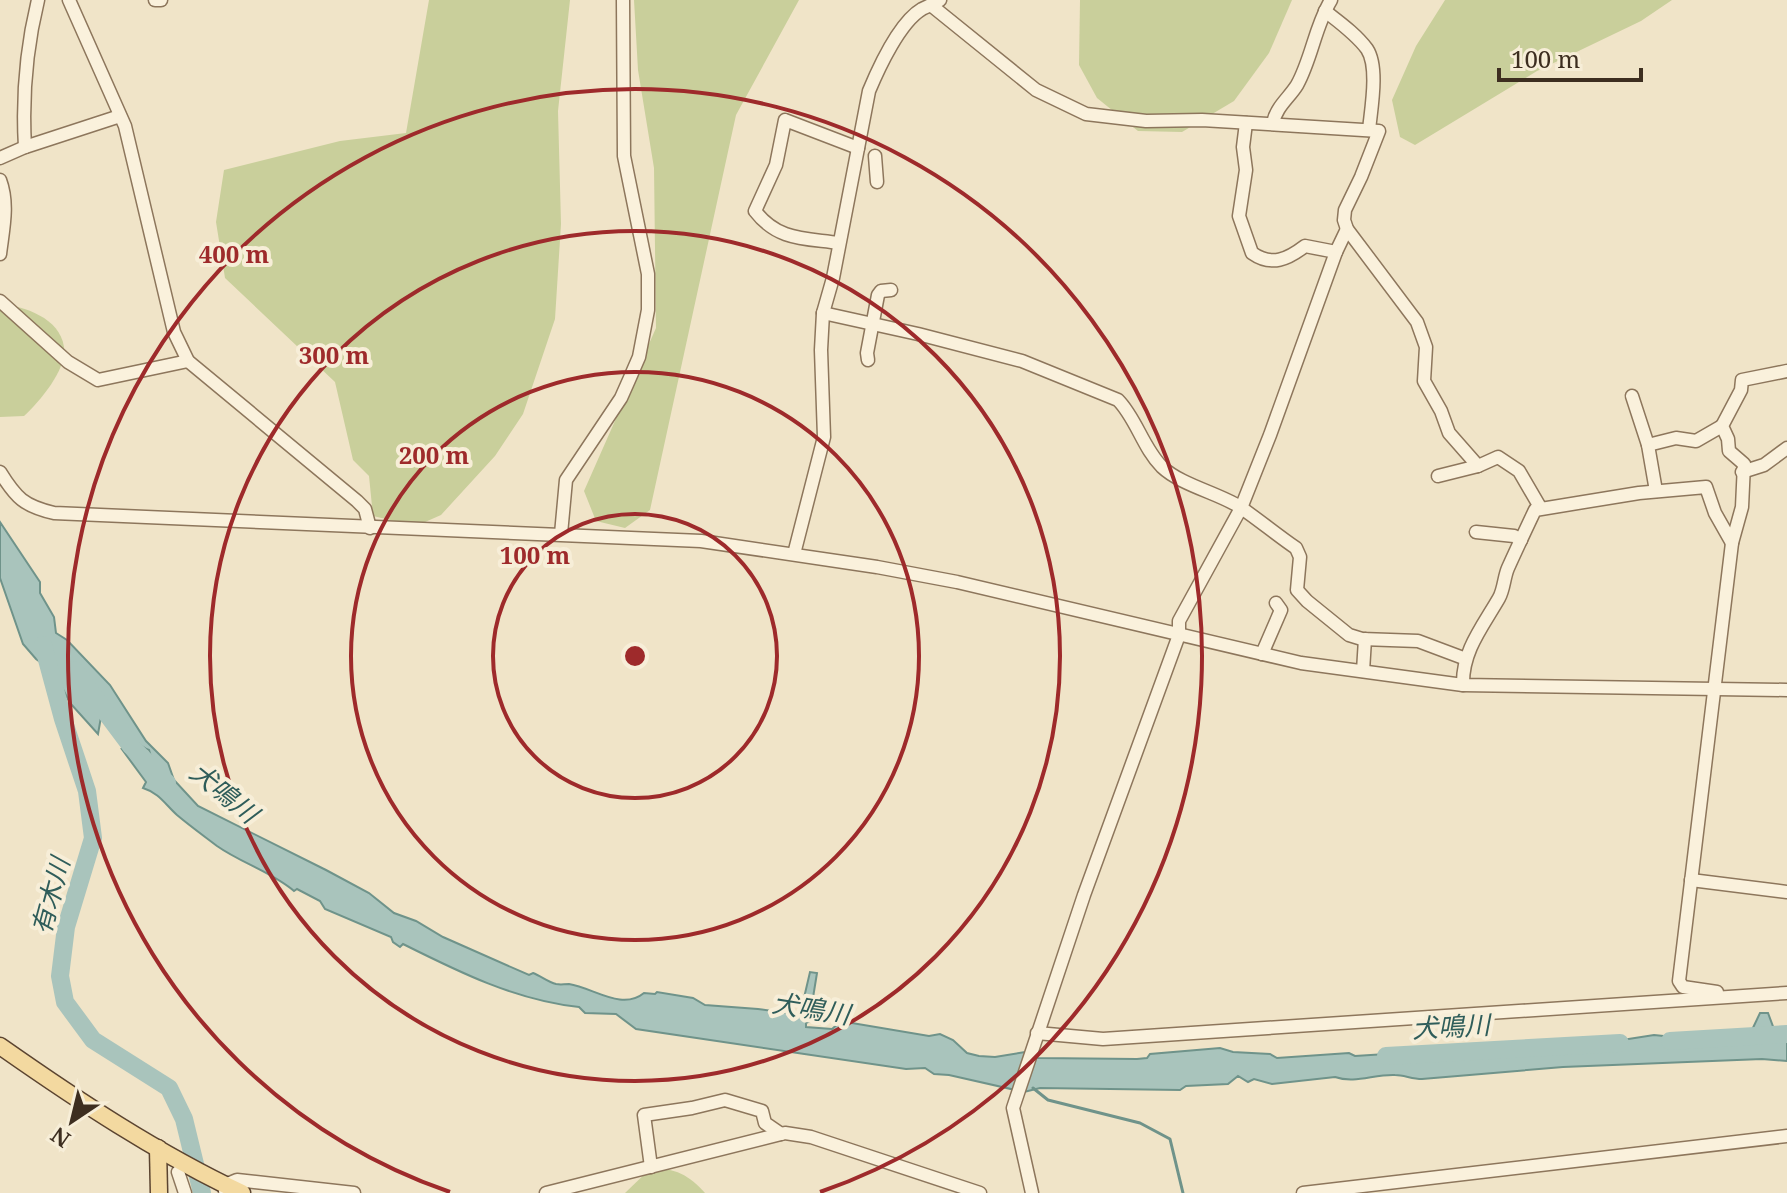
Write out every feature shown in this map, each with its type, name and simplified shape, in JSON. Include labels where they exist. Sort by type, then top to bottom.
[{"type":"main road","points":[[0,1046],[158,1148],[177,1165],[242,1193]]},
{"type":"main road","points":[[158,1148],[159,1193]]},
{"type":"street","points":[[25,147],[22,103],[26,57],[38,0]]},
{"type":"street","points":[[69,0],[120,116],[174,332],[188,361],[357,501],[365,509],[370,528]]},
{"type":"street","points":[[155,0],[161,0]]},
{"type":"street","points":[[561,534],[566,480],[621,398],[639,357],[648,310],[648,274],[624,156],[623,0]]},
{"type":"street","points":[[909,0],[931,5],[1036,90],[1086,114],[1146,121],[1273,123],[1379,131],[1345,210],[1344,220],[1347,229],[1417,322],[1426,347],[1424,381],[1449,433],[1478,466]]},
{"type":"street","points":[[794,554],[824,437],[823,313],[869,91],[905,25],[931,5]]},
{"type":"street","points":[[1273,123],[1275,114],[1296,87],[1305,69],[1328,5],[1369,51],[1373,87],[1369,130]]},
{"type":"street","points":[[0,158],[120,116]]},
{"type":"street","points":[[839,243],[782,235],[766,225],[755,211],[776,165],[785,120],[858,148]]},
{"type":"street","points":[[1246,123],[1243,147],[1246,170],[1239,216],[1252,253],[1278,262],[1305,246],[1336,252]]},
{"type":"street","points":[[875,156],[877,182]]},
{"type":"street","points":[[0,180],[4,192],[5,220],[0,254]]},
{"type":"street","points":[[1032,1193],[1013,1108],[1037,1033],[1179,635],[1179,621],[1241,508],[1347,229]]},
{"type":"street","points":[[868,360],[878,295],[881,291],[891,290]]},
{"type":"street","points":[[0,301],[68,362],[98,380],[188,361]]},
{"type":"street","points":[[823,313],[1022,361],[1118,400],[1127,409],[1136,431],[1166,471],[1241,508],[1296,548],[1300,557],[1297,590],[1349,635],[1365,639],[1418,641],[1466,659]]},
{"type":"street","points":[[1648,445],[1676,438],[1696,441],[1722,426],[1741,390],[1742,380],[1787,371]]},
{"type":"street","points":[[1632,396],[1648,445],[1656,491]]},
{"type":"street","points":[[1722,426],[1729,451],[1744,464],[1742,507],[1732,543],[1679,981],[1683,987],[1693,990],[1748,996]]},
{"type":"street","points":[[1742,472],[1764,465],[1784,453]]},
{"type":"street","points":[[1438,476],[1478,466],[1498,457],[1519,471],[1540,507]]},
{"type":"street","points":[[0,472],[11,490],[29,507],[54,513],[701,541],[794,554],[957,582],[1301,663],[1463,685],[1787,690]]},
{"type":"street","points":[[1463,685],[1466,659],[1499,597],[1506,572],[1535,510],[1540,507],[1706,487],[1715,513],[1732,543]]},
{"type":"street","points":[[1476,532],[1514,536],[1521,540]]},
{"type":"street","points":[[1262,654],[1279,619],[1281,610],[1276,603]]},
{"type":"street","points":[[1363,671],[1365,639]]},
{"type":"street","points":[[1691,880],[1787,892]]},
{"type":"street","points":[[1037,1033],[1103,1039],[1787,993]]},
{"type":"street","points":[[651,1167],[644,1115],[725,1100],[762,1111],[765,1123],[781,1134]]},
{"type":"street","points":[[546,1193],[781,1134],[811,1137],[980,1193]]},
{"type":"street","points":[[1303,1193],[1787,1136]]},
{"type":"street","points":[[177,1165],[185,1193]]},
{"type":"street","points":[[222,1186],[237,1180],[354,1193]]},
{"type":"street","points":[[938,1193],[947,1181]]},
{"type":"green space","points":[[429,0],[570,0],[558,111],[561,224],[555,319],[523,414],[495,456],[441,515],[416,526],[373,516],[369,476],[353,460],[335,382],[225,278],[216,222],[224,170],[340,141],[406,133]]},
{"type":"green space","points":[[634,0],[799,0],[736,115],[650,510],[625,528],[596,521],[584,491],[656,328],[654,168],[638,70]]},
{"type":"green space","points":[[1080,0],[1292,0],[1269,53],[1234,101],[1182,132],[1138,131],[1097,98],[1079,65]]},
{"type":"green space","points":[[1445,0],[1672,0],[1641,21],[1537,71],[1415,145],[1400,137],[1392,100],[1416,46]]},
{"type":"green space","points":[[0,304],[20,307],[40,315],[56,328],[64,347],[57,375],[24,416],[0,417]]},
{"type":"green space","points":[[651,1168],[681,1174],[705,1193],[625,1193]]},
{"type":"water","points":[[0,522],[40,582],[40,593],[54,617],[56,633],[67,640],[110,685],[146,741],[168,763],[174,780],[198,806],[369,893],[394,913],[529,975],[533,973],[556,984],[578,986],[617,999],[627,1000],[657,992],[693,998],[705,1005],[800,1015],[810,972],[817,973],[810,1016],[812,1020],[806,1023],[806,1027],[832,1029],[840,1022],[846,1022],[929,1036],[940,1034],[953,1040],[967,1053],[995,1057],[1025,1052],[1038,1058],[1137,1059],[1147,1058],[1150,1054],[1220,1048],[1233,1052],[1270,1054],[1277,1058],[1402,1053],[1445,1058],[1558,1050],[1654,1035],[1703,1040],[1751,1032],[1760,1013],[1768,1013],[1774,1029],[1787,1036],[1787,1061],[1762,1059],[1563,1067],[1422,1079],[1395,1075],[1350,1080],[1335,1077],[1272,1084],[1254,1079],[1248,1082],[1238,1076],[1228,1084],[1186,1086],[1180,1090],[1040,1088],[1024,1092],[934,1074],[925,1068],[906,1069],[636,1029],[616,1014],[585,1013],[579,1007],[532,998],[466,974],[403,944],[400,947],[391,937],[325,909],[320,901],[297,889],[294,891],[217,846],[158,796],[143,788],[146,782],[121,748],[148,770],[152,760],[149,750],[126,732],[89,687],[84,694],[101,717],[98,734],[70,703],[54,672],[36,659],[23,644],[0,578]]},
{"type":"waterway","name":"有木川","points":[[43,645],[87,791],[93,838],[66,927],[60,976],[65,1002],[93,1040],[169,1088],[184,1119],[202,1193]]},
{"type":"waterway","name":"犬鳴川","points":[[74,670],[131,746],[167,783]]},
{"type":"waterway","name":"犬鳴川","points":[[1670,1041],[1787,1034]]},
{"type":"waterway","name":"犬鳴川","points":[[1386,1056],[1620,1043]]},
{"type":"waterway","points":[[1033,1088],[1048,1100],[1140,1123],[1170,1139],[1183,1193]]}]
